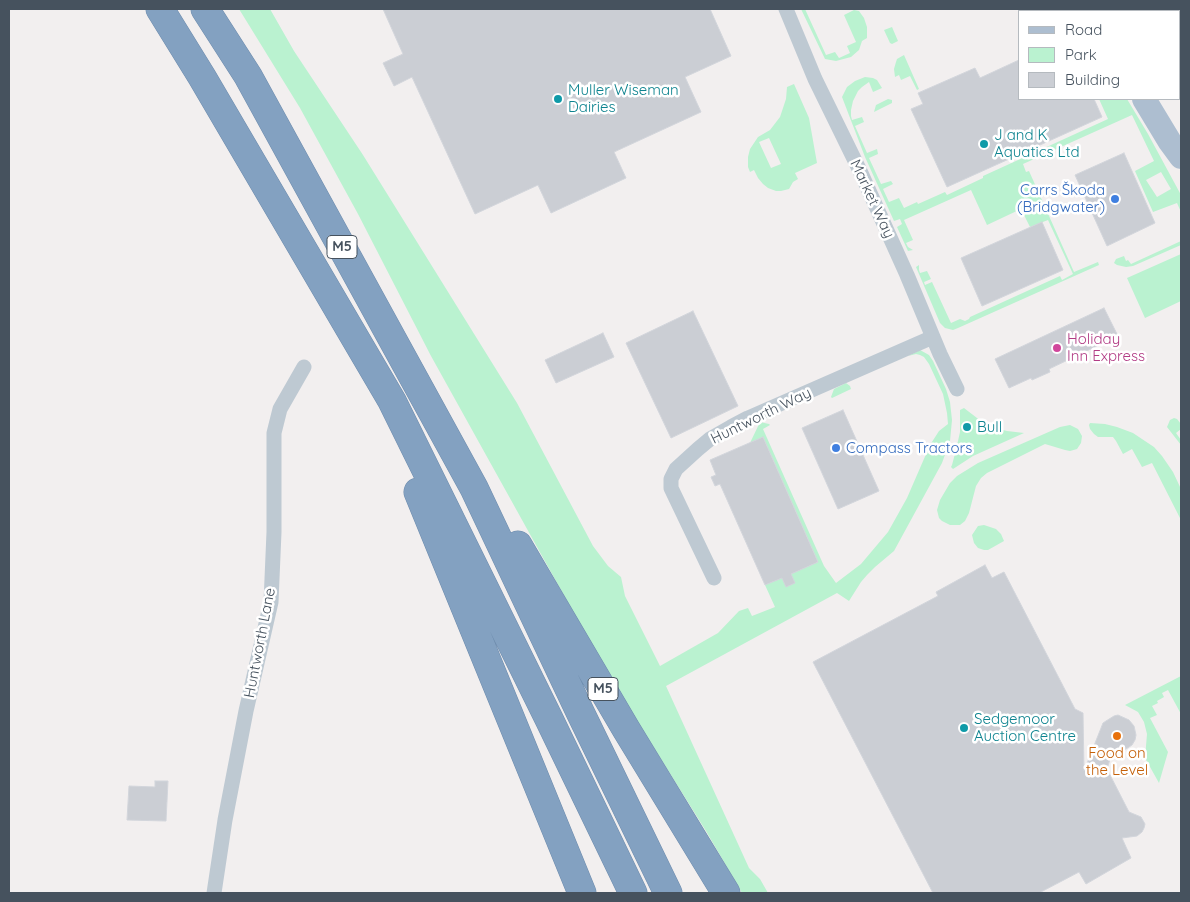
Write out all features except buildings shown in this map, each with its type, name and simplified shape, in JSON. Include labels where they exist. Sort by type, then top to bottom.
[{"type":"highway","name":"M5","points":[[160,9],[392,400],[633,893]]},
{"type":"highway","name":"M5","points":[[205,9],[248,76],[474,488],[668,893]]},
{"type":"highway","name":"M5","points":[[392,400],[406,464],[582,893]]},
{"type":"highway","name":"M5","points":[[474,488],[520,546],[626,729],[726,893]]},
{"type":"main road","points":[[1145,100],[1176,149],[1181,169]]},
{"type":"street","name":"Market Way","points":[[786,9],[815,79],[860,173],[957,389]]},
{"type":"street","name":"Huntworth Way","points":[[714,578],[672,488],[672,479],[676,469],[710,439],[739,423],[933,337]]},
{"type":"street","name":"Huntworth Lane","points":[[214,893],[225,820],[246,711],[272,602],[274,433],[280,409],[304,367]]},
{"type":"green space","points":[[239,9],[270,9],[294,51],[363,155],[517,403],[593,546],[608,566],[621,577],[625,596],[660,666],[718,633],[739,611],[748,608],[752,616],[775,607],[765,585],[818,562],[763,437],[750,443],[760,422],[770,425],[763,429],[824,566],[836,583],[861,564],[888,532],[907,498],[930,445],[939,431],[948,424],[943,394],[929,364],[920,355],[908,356],[920,350],[929,355],[933,361],[950,402],[952,420],[950,441],[942,463],[894,551],[867,575],[849,601],[837,593],[666,686],[749,868],[760,879],[768,893],[742,893],[706,831],[607,673],[431,356],[358,214],[300,108]]},
{"type":"green space","points":[[801,9],[805,9],[826,55],[835,52],[839,58],[850,53],[847,46],[856,42],[844,15],[854,10],[859,11],[864,18],[867,27],[867,38],[862,41],[859,50],[851,57],[836,61],[825,59]]},
{"type":"green space","points":[[892,27],[898,41],[892,44],[884,30]]},
{"type":"green space","points":[[904,55],[919,89],[917,90],[910,76],[901,80],[899,75],[895,77],[894,69],[897,59]]},
{"type":"green space","points":[[865,77],[877,80],[882,88],[873,92],[869,82],[862,87],[853,101],[851,116],[852,120],[862,117],[864,122],[855,126],[867,153],[877,149],[878,154],[869,158],[881,184],[891,181],[893,184],[883,189],[889,202],[899,198],[904,208],[945,192],[947,195],[983,178],[983,176],[1108,119],[1099,100],[1128,100],[1181,195],[1181,212],[1177,203],[1153,212],[1135,171],[1154,161],[1132,115],[1023,164],[1026,172],[1029,171],[1074,272],[1098,262],[1099,265],[958,328],[953,330],[945,328],[940,323],[916,267],[919,265],[920,273],[927,271],[931,279],[924,282],[925,285],[932,282],[951,323],[960,319],[965,321],[1060,276],[1062,280],[1073,274],[1048,220],[1030,227],[1021,209],[987,225],[971,190],[904,220],[913,240],[906,243],[913,250],[908,251],[897,227],[902,224],[900,219],[894,221],[865,157],[842,97],[847,87]],"holes":[[[1161,172],[1171,189],[1157,197],[1146,180]]]},
{"type":"green space","points":[[794,84],[809,118],[817,163],[795,173],[798,179],[793,182],[789,189],[776,191],[763,184],[754,170],[750,172],[748,157],[750,149],[758,137],[770,130],[780,117],[786,99],[787,87]],"holes":[[[769,138],[781,164],[771,168],[759,142]]]},
{"type":"green space","points":[[888,99],[892,100],[892,103],[874,112],[876,105]]},
{"type":"green space","points":[[1181,241],[1181,245],[1133,266],[1126,267],[1114,263],[1116,259],[1124,256],[1126,261],[1128,260],[1131,264]]},
{"type":"green space","points":[[1181,254],[1181,301],[1145,318],[1127,278]]},
{"type":"green space","points":[[846,383],[851,389],[831,397],[834,389]]},
{"type":"green space","points":[[964,408],[992,427],[1024,433],[973,456],[953,469],[951,467],[960,432],[960,410]]},
{"type":"green space","points":[[1174,418],[1181,424],[1181,429],[1176,433],[1181,440],[1181,445],[1167,427],[1170,420]]},
{"type":"green space","points":[[1090,423],[1105,424],[1133,433],[1154,447],[1173,472],[1181,489],[1181,520],[1152,463],[1142,467],[1132,449],[1123,454],[1113,437],[1098,437],[1090,429]]},
{"type":"green space","points":[[1070,425],[1078,429],[1082,436],[1081,443],[1077,449],[1070,451],[1045,444],[987,473],[976,486],[965,521],[960,525],[950,525],[939,518],[937,510],[940,500],[950,483],[957,476],[978,463],[1060,427]]},
{"type":"green space","points":[[984,525],[996,529],[1004,541],[988,550],[978,548],[974,543],[972,535],[978,526]]},
{"type":"green space","points":[[1181,676],[1181,714],[1168,690],[1162,693],[1164,697],[1157,701],[1158,703],[1152,706],[1157,715],[1150,718],[1168,752],[1159,783],[1145,758],[1147,734],[1144,722],[1138,712],[1125,705]]},
{"type":"place","name":"Muller Wiseman Dairies","points":[[558,99]]},
{"type":"place","name":"J and K Aquatics Ltd","points":[[984,144]]},
{"type":"place","name":"Carrs Škoda (Bridgwater)","points":[[1115,199]]},
{"type":"place","name":"Holiday Inn Express","points":[[1057,348]]},
{"type":"place","name":"Bull","points":[[967,427]]},
{"type":"place","name":"Compass Tractors","points":[[836,448]]},
{"type":"place","name":"Sedgemoor Auction Centre","points":[[964,728]]},
{"type":"place","name":"Food on the Level","points":[[1117,736]]}]
